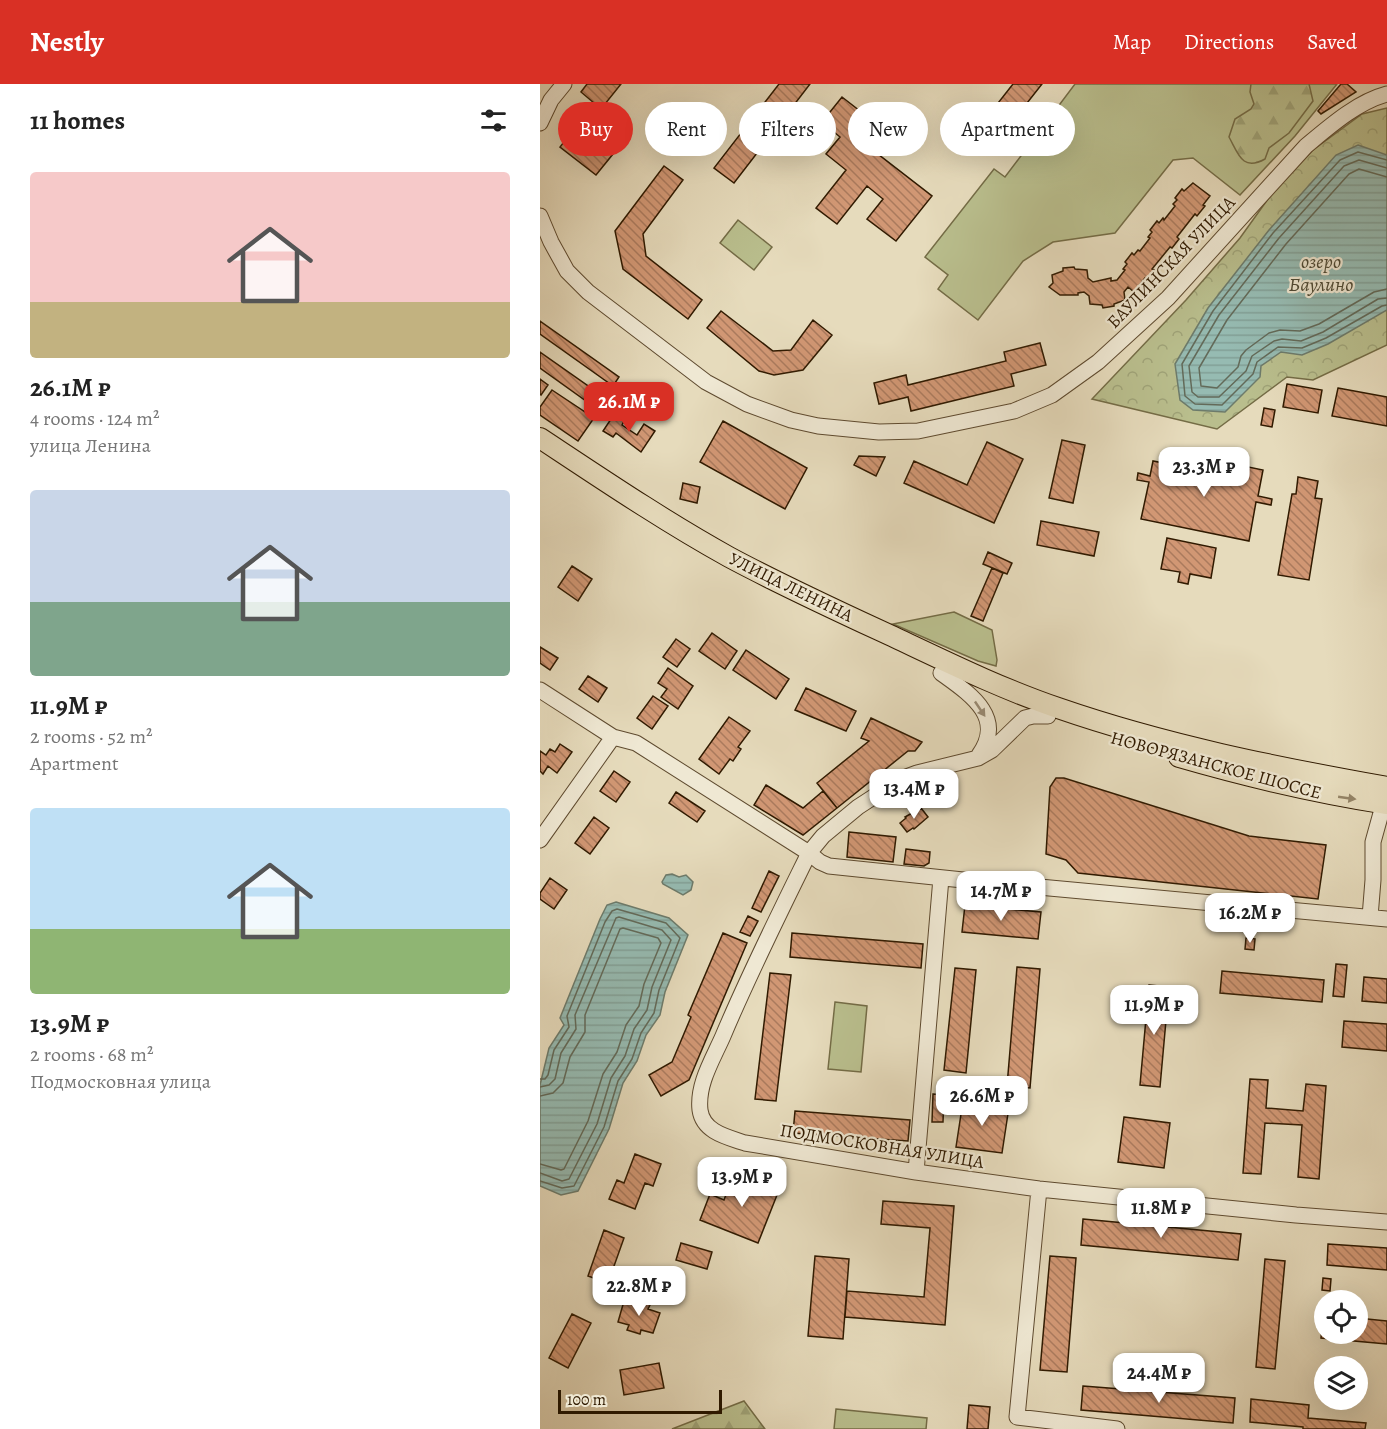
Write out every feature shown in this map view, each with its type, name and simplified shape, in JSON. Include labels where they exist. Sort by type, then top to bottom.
[{"type":"main road","name":"УЛИЦА ЛЕНИНА","points":[[540,438],[727,556],[793,590],[998,684],[1052,712]]},
{"type":"main road","name":"УЛИЦА ЛЕНИНА","points":[[540,454],[660,531],[719,566],[786,601],[941,673],[1052,712]]},
{"type":"main road","name":"НОВОРЯЗАНСКОЕ ШОССЕ","points":[[1052,712],[1143,747],[1246,776],[1330,795],[1386,796]]},
{"type":"street","points":[[540,123],[551,100],[564,84]]},
{"type":"street","name":"БАУЛИНСКАЯ УЛИЦА","points":[[540,216],[567,271],[588,292],[706,382],[747,404],[815,426],[857,431],[918,431],[1014,411],[1052,395],[1098,362],[1168,298],[1306,146],[1331,125],[1356,109],[1387,94]]},
{"type":"street","points":[[941,673],[974,700],[987,720],[989,738],[978,758]]},
{"type":"street","points":[[540,690],[613,737],[636,743],[829,866],[1387,919]]},
{"type":"street","points":[[978,758],[992,750],[1025,718],[1052,712]]},
{"type":"street","points":[[540,840],[613,737]]},
{"type":"street","name":"ПОДМОСКОВНАЯ УЛИЦА","points":[[978,758],[901,779],[858,807],[823,836],[809,853],[746,983],[701,1089],[700,1111],[706,1124],[718,1134],[745,1143],[916,1172],[1039,1189],[1273,1213],[1387,1222]]},
{"type":"street","points":[[1370,917],[1373,842],[1386,796]]},
{"type":"street","points":[[916,1172],[942,878]]},
{"type":"street","points":[[1039,1189],[1017,1417],[1117,1429]]},
{"type":"green space","points":[[1075,84],[1337,84],[1295,136],[1240,195],[1193,158],[1173,160],[1115,233],[1053,242],[1023,261],[978,320],[938,289],[948,275],[925,257],[994,169],[1005,177],[1021,156],[1075,156],[1075,102],[1061,102]]},
{"type":"green space","points":[[1251,84],[1309,84],[1313,101],[1289,133],[1269,148],[1265,159],[1251,163],[1242,159],[1229,137],[1235,119],[1251,109],[1254,104],[1250,92]]},
{"type":"green space","name":"озеро Баулино","points":[[1387,108],[1387,345],[1313,380],[1287,377],[1217,429],[1092,399],[1186,300],[1240,238],[1273,192],[1313,150],[1362,114]]},
{"type":"green space","points":[[738,220],[772,247],[754,270],[720,243]]},
{"type":"green space","points":[[954,612],[992,630],[996,666],[978,661],[893,624]]},
{"type":"green space","points":[[835,1002],[867,1006],[861,1072],[828,1069]]},
{"type":"green space","points":[[744,1401],[765,1429],[672,1429]]},
{"type":"green space","points":[[836,1409],[927,1418],[926,1429],[834,1429]]},
{"type":"water","name":"озеро Баулино","points":[[1358,145],[1387,155],[1387,310],[1328,344],[1302,355],[1281,352],[1261,366],[1260,377],[1225,412],[1193,410],[1180,400],[1175,364],[1208,308],[1269,230],[1336,155]]},
{"type":"water","points":[[672,874],[679,877],[686,875],[693,882],[691,890],[683,895],[663,884],[666,875]]},
{"type":"water","points":[[616,902],[669,918],[688,935],[665,992],[660,1015],[646,1035],[637,1061],[623,1083],[609,1129],[578,1191],[561,1195],[540,1186],[540,1085],[549,1048],[564,1025],[560,1018],[600,919],[607,905]]},
{"type":"building","points":[[587,84],[621,84],[607,102],[593,102],[581,92]]},
{"type":"building","points":[[779,84],[810,84],[796,102],[765,102]]},
{"type":"building","points":[[1013,84],[1042,84],[1028,102],[999,102]]},
{"type":"building","points":[[1341,84],[1347,84],[1356,92],[1321,114],[1318,111]]},
{"type":"building","points":[[842,97],[848,102],[848,156],[881,156],[932,196],[896,241],[867,219],[883,199],[867,186],[837,224],[816,208],[846,170],[828,156],[836,156],[836,142],[840,137],[836,134],[836,104]]},
{"type":"building","points":[[739,136],[739,156],[755,156],[734,183],[714,168],[723,156],[727,156],[727,151]]},
{"type":"building","points":[[572,156],[611,156],[596,175]]},
{"type":"building","points":[[664,166],[683,180],[643,234],[646,256],[702,300],[688,319],[623,269],[615,231]]},
{"type":"building","points":[[1193,183],[1210,196],[1203,205],[1205,206],[1197,216],[1195,214],[1177,237],[1179,239],[1172,248],[1170,247],[1152,269],[1154,270],[1147,280],[1145,278],[1134,292],[1128,287],[1124,292],[1125,300],[1114,306],[1103,308],[1102,305],[1090,304],[1089,296],[1084,292],[1078,295],[1060,295],[1049,287],[1053,283],[1052,275],[1063,271],[1063,268],[1074,267],[1087,270],[1088,278],[1093,282],[1111,278],[1111,281],[1117,280],[1125,270],[1123,269],[1127,264],[1125,262],[1132,253],[1134,255],[1138,250],[1140,251],[1150,238],[1148,237],[1152,232],[1150,230],[1157,221],[1159,223],[1163,218],[1164,220],[1175,206],[1173,204],[1177,200],[1175,198],[1182,189],[1184,191]]},
{"type":"building","points":[[721,311],[773,351],[791,350],[813,320],[832,335],[803,370],[774,375],[759,371],[707,328]]},
{"type":"building","points":[[540,321],[619,377],[613,386],[540,334]]},
{"type":"building","points":[[1040,343],[1046,365],[1011,374],[1014,386],[911,411],[908,397],[879,404],[874,383],[906,375],[908,385],[1006,361],[1004,352]]},
{"type":"building","points":[[540,352],[601,395],[593,406],[540,368]]},
{"type":"building","points":[[540,379],[548,385],[541,395],[540,394]]},
{"type":"building","points":[[1287,384],[1322,390],[1318,413],[1283,407]]},
{"type":"building","points":[[1338,388],[1387,397],[1387,426],[1332,416]]},
{"type":"building","points":[[552,390],[594,418],[578,441],[540,415],[540,407]]},
{"type":"building","points":[[1264,408],[1275,410],[1272,427],[1261,425]]},
{"type":"building","points":[[615,413],[625,419],[622,425],[637,435],[644,424],[655,431],[641,452],[616,433],[613,437],[603,431]]},
{"type":"building","points":[[723,421],[807,468],[785,509],[700,462]]},
{"type":"building","points":[[1062,440],[1085,445],[1073,503],[1049,498]]},
{"type":"building","points":[[987,442],[1023,459],[994,523],[904,483],[914,461],[967,485]]},
{"type":"building","points":[[859,456],[885,457],[876,476],[854,465]]},
{"type":"building","points":[[1205,458],[1263,470],[1258,496],[1272,499],[1271,505],[1256,502],[1249,541],[1141,519],[1149,482],[1137,480],[1138,473],[1150,476],[1153,461],[1203,471]]},
{"type":"building","points":[[1298,477],[1318,481],[1315,498],[1322,499],[1309,580],[1278,575],[1292,494],[1296,494]]},
{"type":"building","points":[[683,483],[700,487],[697,503],[680,499]]},
{"type":"building","points":[[1041,521],[1099,532],[1094,556],[1037,545]]},
{"type":"building","points":[[1167,538],[1216,548],[1211,578],[1190,574],[1188,584],[1178,582],[1180,572],[1161,569]]},
{"type":"building","points":[[988,552],[1012,563],[1007,574],[983,564]]},
{"type":"building","points":[[572,566],[592,579],[578,601],[558,587]]},
{"type":"building","points":[[992,568],[1003,573],[983,621],[971,616]]},
{"type":"building","points":[[712,633],[737,651],[725,669],[699,651]]},
{"type":"building","points":[[676,639],[690,649],[677,667],[663,657]]},
{"type":"building","points":[[540,647],[558,658],[550,670],[540,663]]},
{"type":"building","points":[[746,650],[789,679],[776,699],[733,670]]},
{"type":"building","points":[[668,668],[693,686],[678,709],[661,697],[667,689],[658,683]]},
{"type":"building","points":[[588,676],[607,688],[598,702],[579,689]]},
{"type":"building","points":[[806,688],[856,711],[846,731],[795,710]]},
{"type":"building","points":[[653,696],[668,706],[652,729],[637,718]]},
{"type":"building","points":[[729,717],[750,731],[738,747],[741,749],[733,761],[730,759],[719,774],[699,759]]},
{"type":"building","points":[[871,718],[922,742],[915,751],[908,751],[837,808],[817,783],[869,741],[861,738]]},
{"type":"building","points":[[560,744],[572,752],[557,773],[548,766],[543,774],[540,771],[540,751],[546,755],[550,749],[555,752]]},
{"type":"building","points":[[614,771],[630,782],[616,802],[600,791]]},
{"type":"building","points":[[1056,778],[1064,778],[1249,836],[1326,845],[1318,899],[1078,873],[1066,860],[1046,854],[1050,787]]},
{"type":"building","points":[[766,785],[803,808],[823,791],[837,808],[803,835],[754,805]]},
{"type":"building","points":[[676,792],[705,811],[697,822],[669,803]]},
{"type":"building","points":[[921,808],[928,817],[907,832],[900,823],[905,817]]},
{"type":"building","points":[[594,817],[609,828],[590,854],[575,843]]},
{"type":"building","points":[[849,832],[896,837],[893,862],[847,857]]},
{"type":"building","points":[[906,849],[930,852],[929,863],[924,866],[904,864]]},
{"type":"building","points":[[769,871],[779,876],[761,912],[752,908]]},
{"type":"building","points":[[550,878],[567,890],[554,909],[540,899],[540,893]]},
{"type":"building","points":[[965,905],[1041,912],[1038,939],[962,932]]},
{"type":"building","points":[[748,916],[758,921],[750,936],[740,932]]},
{"type":"building","points":[[723,933],[747,943],[689,1080],[661,1096],[649,1075],[672,1062],[691,1017],[688,1015]]},
{"type":"building","points":[[792,933],[923,944],[921,968],[790,957]]},
{"type":"building","points":[[1246,938],[1255,939],[1254,950],[1245,949]]},
{"type":"building","points":[[1336,964],[1347,965],[1344,997],[1333,996]]},
{"type":"building","points":[[1017,967],[1040,969],[1030,1088],[1007,1086]]},
{"type":"building","points":[[955,968],[976,970],[966,1073],[944,1070]]},
{"type":"building","points":[[1222,971],[1324,980],[1322,1002],[1220,993]]},
{"type":"building","points":[[770,973],[791,975],[776,1101],[755,1099]]},
{"type":"building","points":[[1364,977],[1387,979],[1387,1003],[1362,1001]]},
{"type":"building","points":[[1149,985],[1169,987],[1160,1087],[1140,1085]]},
{"type":"building","points":[[1344,1021],[1387,1024],[1387,1051],[1342,1047]]},
{"type":"building","points":[[1250,1079],[1268,1080],[1266,1108],[1303,1111],[1306,1084],[1326,1086],[1319,1179],[1298,1177],[1302,1125],[1265,1123],[1261,1174],[1243,1173]]},
{"type":"building","points":[[933,1094],[944,1095],[943,1122],[932,1122]]},
{"type":"building","points":[[963,1101],[1009,1107],[1002,1153],[956,1147]]},
{"type":"building","points":[[795,1111],[910,1120],[908,1141],[793,1133]]},
{"type":"building","points":[[1124,1117],[1170,1123],[1164,1168],[1118,1162]]},
{"type":"building","points":[[635,1154],[661,1164],[653,1186],[645,1183],[635,1209],[609,1199],[617,1180],[624,1183]]},
{"type":"building","points":[[734,1173],[779,1190],[758,1243],[700,1220],[710,1194],[724,1200]]},
{"type":"building","points":[[883,1201],[954,1206],[945,1325],[845,1317],[847,1291],[924,1297],[930,1228],[881,1224]]},
{"type":"building","points":[[1083,1219],[1241,1234],[1238,1260],[1081,1245]]},
{"type":"building","points":[[604,1230],[624,1238],[608,1283],[588,1276]]},
{"type":"building","points":[[681,1243],[712,1252],[707,1269],[676,1260]]},
{"type":"building","points":[[1328,1244],[1387,1248],[1387,1270],[1327,1265]]},
{"type":"building","points":[[815,1256],[849,1259],[843,1339],[808,1336]]},
{"type":"building","points":[[1050,1256],[1076,1258],[1067,1372],[1040,1370]]},
{"type":"building","points":[[1265,1259],[1285,1261],[1275,1369],[1256,1367]]},
{"type":"building","points":[[1323,1278],[1331,1279],[1330,1290],[1322,1290]]},
{"type":"building","points":[[637,1300],[650,1305],[648,1309],[660,1313],[653,1333],[641,1330],[640,1334],[627,1330],[629,1325],[618,1322],[624,1301],[635,1305]]},
{"type":"building","points":[[572,1314],[591,1323],[568,1368],[549,1358]]},
{"type":"building","points":[[1368,1319],[1387,1321],[1387,1344],[1368,1342]]},
{"type":"building","points":[[659,1363],[664,1388],[624,1395],[620,1370]]},
{"type":"building","points":[[1083,1386],[1235,1398],[1233,1423],[1081,1410]]},
{"type":"building","points":[[1251,1399],[1309,1405],[1308,1418],[1366,1423],[1365,1429],[1303,1429],[1303,1427],[1250,1422]]},
{"type":"building","points":[[969,1405],[990,1407],[988,1429],[967,1429]]}]
